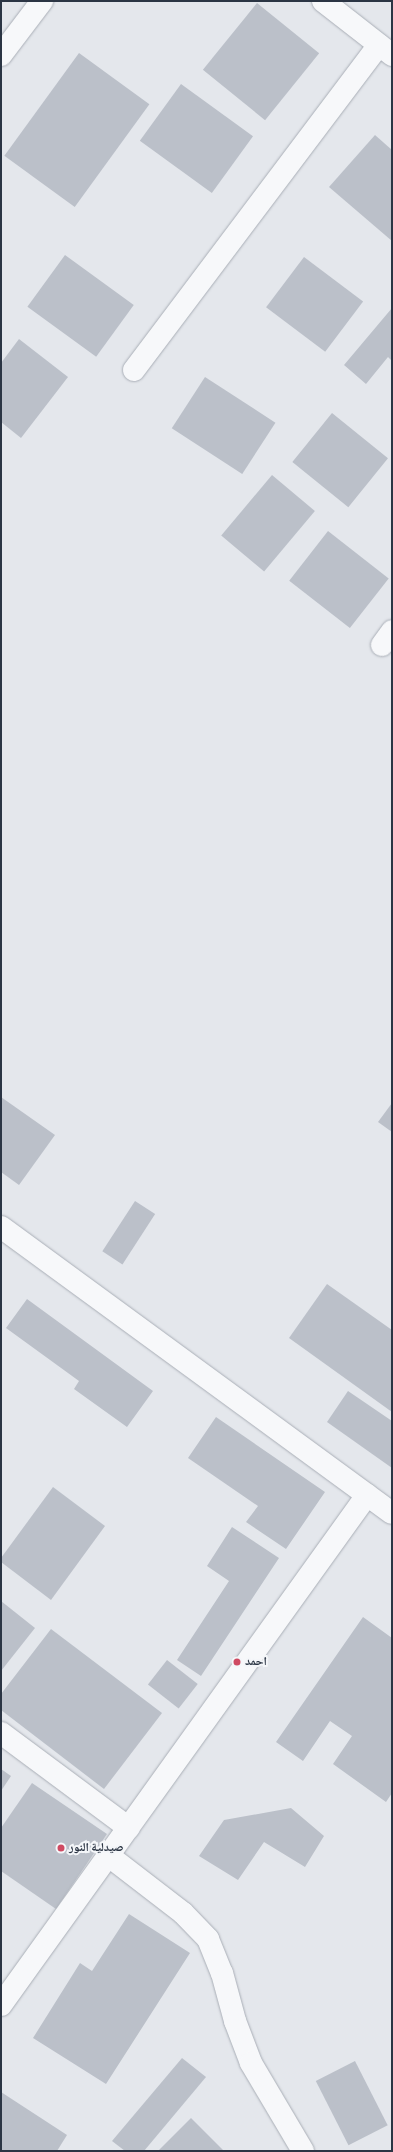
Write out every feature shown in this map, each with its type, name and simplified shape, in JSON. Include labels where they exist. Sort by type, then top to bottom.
[{"type":"street","points":[[1,55],[42,1]]},
{"type":"street","points":[[134,370],[386,50],[322,1]]},
{"type":"street","points":[[1,1228],[392,1513]]},
{"type":"street","points":[[1,2005],[366,1495]]},
{"type":"street","points":[[1,1733],[129,1828]]},
{"type":"street","points":[[109,1856],[183,1913],[208,1939],[222,1973],[235,2021],[251,2063],[303,2151]]},
{"type":"building","points":[[257,3],[319,53],[265,120],[203,70]]},
{"type":"building","points":[[79,53],[149,104],[75,207],[4,156]]},
{"type":"building","points":[[181,84],[253,136],[212,193],[140,141]]},
{"type":"building","points":[[375,135],[392,150],[392,241],[329,187]]},
{"type":"building","points":[[65,255],[134,305],[96,357],[27,307]]},
{"type":"building","points":[[304,257],[363,302],[325,352],[266,307]]},
{"type":"building","points":[[392,308],[392,361],[388,357],[366,384],[344,365]]},
{"type":"building","points":[[19,339],[68,377],[21,438],[1,422],[1,363]]},
{"type":"building","points":[[205,377],[275,423],[242,474],[172,428]]},
{"type":"building","points":[[332,413],[388,458],[348,507],[292,462]]},
{"type":"building","points":[[272,475],[315,511],[264,572],[221,536]]},
{"type":"building","points":[[328,531],[389,578],[350,628],[289,581]]},
{"type":"building","points":[[1,1097],[55,1135],[19,1185],[1,1172]]},
{"type":"building","points":[[392,1103],[392,1132],[378,1122]]},
{"type":"building","points":[[135,1201],[155,1214],[122,1264],[102,1251]]},
{"type":"building","points":[[327,1284],[392,1330],[392,1412],[289,1338]]},
{"type":"building","points":[[27,1299],[153,1391],[127,1427],[74,1389],[79,1381],[6,1328]]},
{"type":"building","points":[[348,1391],[392,1421],[392,1468],[327,1422]]},
{"type":"building","points":[[216,1417],[325,1492],[286,1549],[246,1522],[258,1506],[188,1458]]},
{"type":"building","points":[[53,1487],[105,1526],[51,1600],[1,1562],[1,1558]]},
{"type":"building","points":[[232,1527],[279,1558],[201,1676],[177,1660],[229,1581],[207,1566]]},
{"type":"building","points":[[1,1601],[35,1628],[1,1671]]},
{"type":"building","points":[[363,1617],[392,1638],[392,1793],[386,1802],[333,1764],[352,1736],[330,1721],[303,1761],[276,1742]]},
{"type":"building","points":[[51,1629],[162,1713],[104,1789],[1,1710],[1,1694]]},
{"type":"building","points":[[167,1660],[198,1684],[179,1708],[148,1684]]},
{"type":"building","points":[[1,1769],[11,1776],[1,1791]]},
{"type":"building","points":[[32,1783],[107,1834],[56,1909],[1,1871],[1,1828]]},
{"type":"building","points":[[291,1808],[324,1836],[305,1867],[264,1842],[238,1880],[199,1856],[224,1820]]},
{"type":"building","points":[[129,1914],[190,1953],[106,2084],[33,2038],[80,1963],[92,1971]]},
{"type":"building","points":[[182,2058],[206,2077],[144,2151],[125,2151],[112,2141]]},
{"type":"building","points":[[355,2061],[388,2125],[348,2145],[316,2081]]},
{"type":"building","points":[[1,2092],[67,2135],[57,2151],[1,2151]]},
{"type":"building","points":[[191,2118],[224,2151],[158,2151]]},
{"type":"place","name":"احمد","points":[[237,1662]]},
{"type":"place","name":"صيدلية النور","points":[[61,1848]]}]
